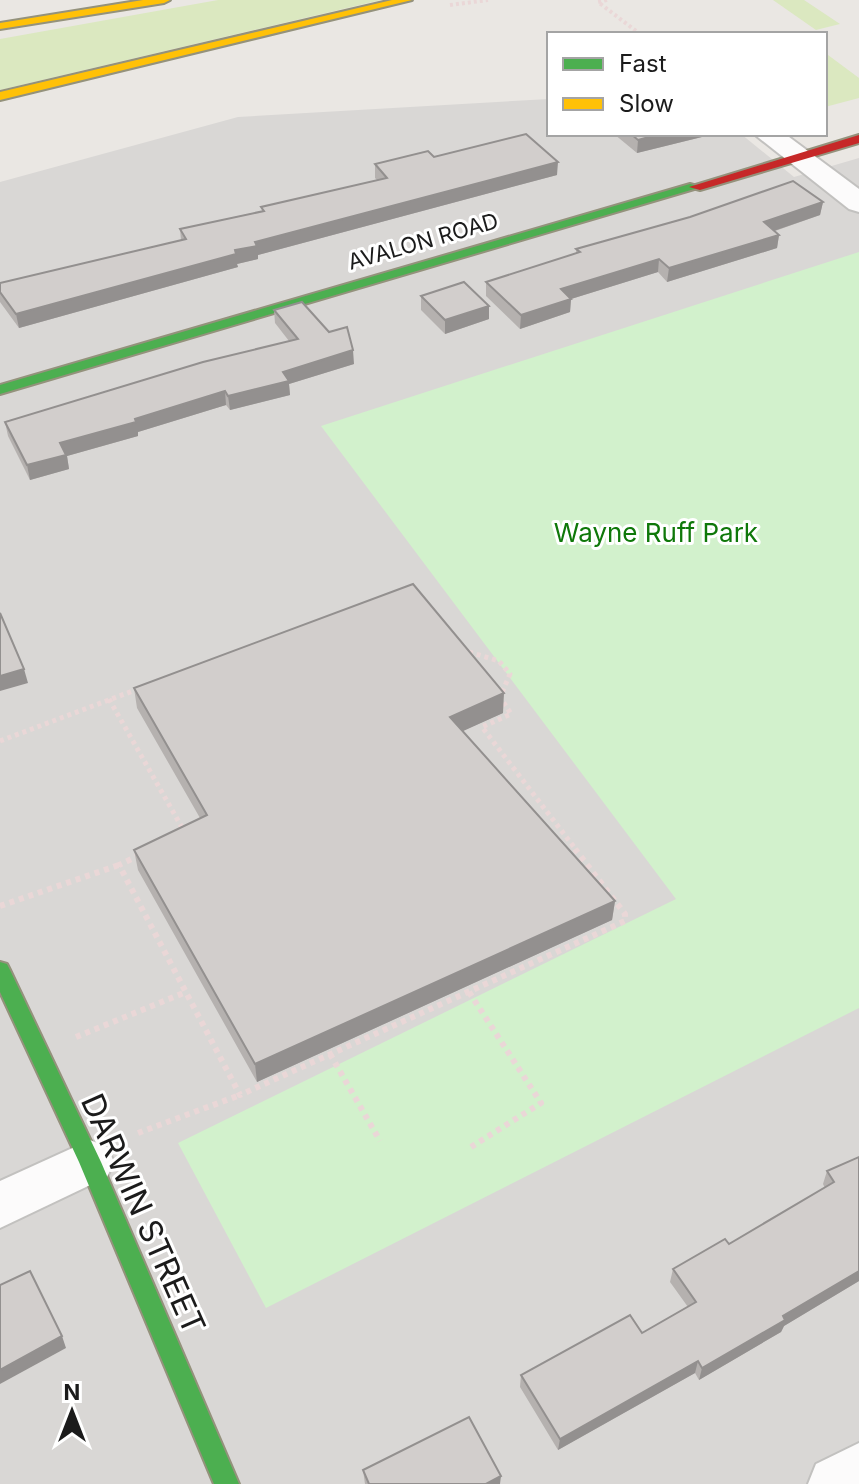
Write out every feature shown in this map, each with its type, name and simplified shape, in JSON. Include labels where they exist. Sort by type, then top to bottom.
[{"type":"street","points":[[0,26],[164,0]]},
{"type":"street","points":[[0,96],[406,0]]},
{"type":"street","points":[[771,136],[859,203]]},
{"type":"street","name":"AVALON ROAD","points":[[0,390],[859,139]]},
{"type":"street","name":"DARWIN STREET","points":[[0,970],[90,1162],[227,1484]]},
{"type":"street","points":[[0,1205],[90,1162]]},
{"type":"street","points":[[836,1484],[859,1471]]},
{"type":"path","points":[[450,5],[488,0]]},
{"type":"path","points":[[596,1],[607,0]]},
{"type":"path","points":[[596,1],[637,32]]},
{"type":"path","points":[[138,1133],[240,1095],[625,921],[625,914],[482,727],[511,714],[500,697],[510,674],[499,661],[470,654],[460,642]]},
{"type":"path","points":[[0,741],[153,684]]},
{"type":"path","points":[[109,699],[186,834],[172,840]]},
{"type":"path","points":[[0,906],[145,853]]},
{"type":"path","points":[[119,865],[240,1095]]},
{"type":"path","points":[[37,1049],[90,1033],[186,992]]},
{"type":"path","points":[[469,992],[541,1103],[471,1147]]},
{"type":"path","points":[[330,1054],[380,1141]]},
{"type":"shaded area","points":[[547,99],[547,136],[743,136],[794,177],[859,158],[859,1484],[0,1484],[0,182],[238,117]]},
{"type":"green space","points":[[218,0],[381,0],[0,90],[0,39]]},
{"type":"green space","points":[[773,0],[804,0],[840,24],[816,30]]},
{"type":"green space","points":[[827,56],[859,78],[859,98],[827,106]]},
{"type":"green space","name":"Wayne Ruff Park","points":[[859,252],[859,1008],[266,1308],[178,1143],[676,899],[321,426]]},
{"type":"building","points":[[526,134],[558,162],[255,242],[257,246],[235,250],[236,254],[16,314],[0,292],[0,283],[186,239],[180,229],[264,211],[261,207],[387,178],[375,164],[428,151],[434,157]]},
{"type":"building","points":[[793,181],[823,202],[764,222],[779,235],[669,268],[659,259],[561,289],[571,299],[521,315],[486,282],[580,252],[576,249],[690,217]]},
{"type":"building","points":[[464,282],[489,306],[445,320],[421,296]]},
{"type":"building","points":[[302,302],[329,332],[347,327],[353,350],[283,372],[289,381],[228,396],[225,391],[135,419],[136,422],[60,443],[66,455],[27,465],[5,422],[203,362],[298,339],[274,310]]},
{"type":"building","points":[[413,584],[504,693],[450,717],[615,901],[255,1064],[134,850],[207,815],[134,688]]},
{"type":"building","points":[[0,613],[24,669],[0,676]]},
{"type":"building","points":[[859,1157],[859,1271],[783,1316],[785,1320],[702,1368],[698,1361],[560,1439],[521,1375],[630,1315],[642,1333],[696,1302],[673,1269],[725,1239],[729,1244],[834,1182],[827,1171]]},
{"type":"building","points":[[30,1271],[62,1336],[0,1370],[0,1285]]},
{"type":"building","points":[[469,1417],[501,1476],[486,1484],[369,1484],[363,1470]]},
{"type":"traffic: fast","points":[[0,390],[695,187]]},
{"type":"traffic: fast","points":[[0,970],[90,1162],[227,1484]]},
{"type":"traffic: slow","points":[[0,26],[164,0]]},
{"type":"traffic: slow","points":[[0,96],[406,0]]},
{"type":"traffic: jam","points":[[695,187],[859,139]]}]
